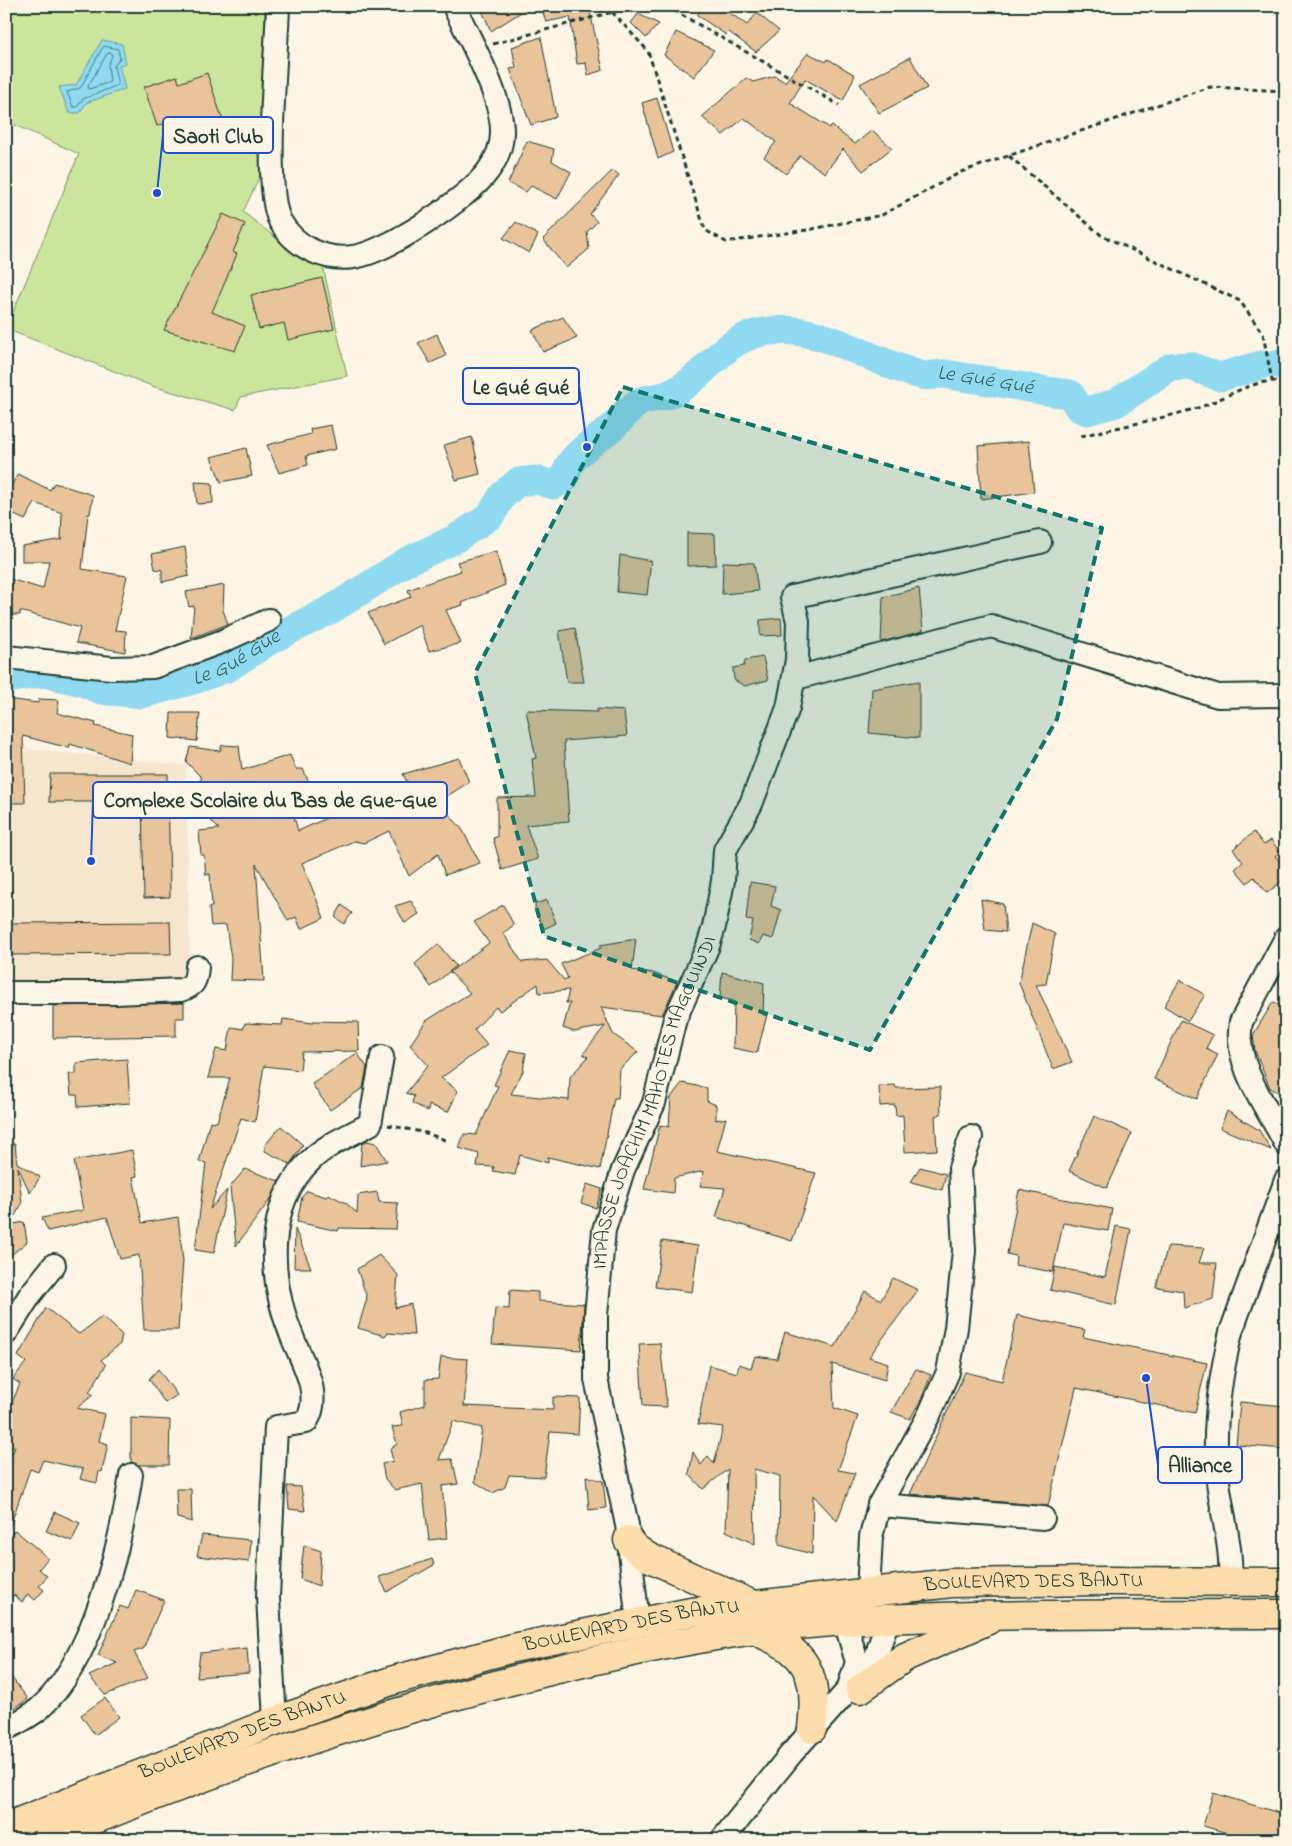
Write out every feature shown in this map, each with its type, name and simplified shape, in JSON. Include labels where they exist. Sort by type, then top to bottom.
[{"type":"highway","points":[[628,1540],[648,1557],[754,1617],[789,1648],[808,1669],[814,1688],[812,1729]]},
{"type":"highway","name":"BOULEVARD DES BANTU","points":[[46,1840],[266,1755],[386,1716],[754,1617],[868,1592],[952,1583],[1286,1582]]},
{"type":"highway","name":"BOULEVARD DES BANTU","points":[[6,1827],[275,1721],[394,1680],[464,1660],[692,1612],[845,1621],[998,1616],[1286,1614]]},
{"type":"highway","points":[[849,1696],[905,1657],[998,1616]]},
{"type":"street","points":[[278,6],[273,160],[274,203],[280,220],[292,236],[308,250],[327,257],[353,258],[376,251],[440,213],[469,191],[488,172],[499,152],[502,132],[500,116],[474,49],[454,6]]},
{"type":"street","name":"IMPASSE JOACHIM MAHOTES MAGOUINDI","points":[[638,1623],[622,1500],[600,1406],[596,1379],[596,1314],[604,1230],[623,1170],[654,1103],[675,1019],[708,946],[714,928],[723,881],[725,850],[751,804],[788,708],[796,678],[798,621],[792,596],[1040,542]]},
{"type":"street","points":[[6,657],[111,668],[153,667],[223,641],[269,620]]},
{"type":"street","points":[[796,678],[991,626],[1218,696],[1286,695]]},
{"type":"street","points":[[1286,938],[1241,1022],[1238,1037],[1244,1062],[1254,1086],[1286,1144]]},
{"type":"street","points":[[6,993],[116,993],[181,990],[191,987],[196,981],[197,967]]},
{"type":"street","points":[[275,1721],[268,1597],[276,1427],[306,1422],[311,1414],[310,1379],[293,1339],[283,1308],[278,1282],[276,1229],[278,1218],[290,1188],[312,1159],[370,1124],[382,1057]]},
{"type":"street","points":[[868,1592],[871,1537],[879,1505],[929,1415],[948,1372],[956,1328],[964,1251],[960,1168],[971,1137]]},
{"type":"street","points":[[1230,1582],[1231,1567],[1219,1496],[1215,1452],[1225,1357],[1231,1332],[1286,1180]]},
{"type":"street","points":[[6,1333],[30,1295],[54,1265]]},
{"type":"street","points":[[6,1729],[27,1718],[47,1701],[64,1677],[84,1640],[98,1609],[112,1568],[131,1475]]},
{"type":"street","points":[[879,1505],[1043,1518]]},
{"type":"street","points":[[722,1840],[812,1729],[868,1679],[888,1619]]},
{"type":"street","points":[[845,1621],[857,1662],[848,1690],[849,1696]]},
{"type":"path","points":[[474,49],[636,6]]},
{"type":"path","points":[[666,6],[839,106]]},
{"type":"path","points":[[612,12],[648,51],[704,230],[726,242],[807,230],[882,215],[961,172],[1210,87],[1286,90]]},
{"type":"path","points":[[1009,156],[1100,236],[1240,301],[1263,334],[1272,381]]},
{"type":"path","points":[[1081,436],[1195,409],[1252,385],[1272,381],[1286,382]]},
{"type":"path","points":[[370,1124],[426,1133],[445,1140]]},
{"type":"highlighted area","points":[[623,387],[1102,528],[1057,719],[870,1050],[544,936],[475,673]]},
{"type":"shaded area","points":[[6,734],[17,736],[29,749],[186,765],[190,970],[180,981],[6,984]]},
{"type":"green space","points":[[6,6],[265,6],[261,174],[243,212],[308,263],[323,266],[347,376],[241,397],[235,410],[152,386],[6,329],[79,154],[6,121]]},
{"type":"water","points":[[102,40],[122,44],[126,64],[119,65],[125,89],[86,103],[80,113],[69,113],[59,87],[76,85]]},
{"type":"building","points":[[480,6],[531,6],[491,31]]},
{"type":"building","points":[[541,6],[591,6],[590,12],[603,70],[588,75],[586,63],[577,64],[570,17],[546,22]]},
{"type":"building","points":[[706,6],[720,6],[747,25],[757,13],[779,31],[756,52],[729,32],[726,35],[697,15]]},
{"type":"building","points":[[638,14],[659,24],[646,38],[631,23]]},
{"type":"building","points":[[676,32],[714,50],[694,77],[664,55]]},
{"type":"building","points":[[541,37],[556,117],[531,125],[510,69],[516,68],[512,47]]},
{"type":"building","points":[[808,53],[826,62],[828,59],[855,75],[843,101],[805,79],[790,103],[830,128],[832,126],[855,144],[872,130],[892,148],[863,171],[843,149],[825,173],[800,156],[786,174],[764,157],[776,142],[744,118],[723,135],[702,117],[746,78],[753,82],[775,76],[785,82]]},
{"type":"building","points":[[910,57],[927,88],[879,113],[860,84]]},
{"type":"building","points":[[207,73],[224,124],[190,135],[184,117],[157,126],[144,87],[177,76],[179,83]]},
{"type":"building","points":[[657,98],[673,152],[658,159],[642,103]]},
{"type":"building","points":[[527,141],[554,149],[552,161],[571,172],[557,199],[531,186],[526,192],[508,183]]},
{"type":"building","points":[[613,170],[619,175],[590,214],[597,222],[587,232],[589,249],[566,268],[543,239]]},
{"type":"building","points":[[223,214],[245,224],[233,252],[237,254],[212,312],[245,326],[235,351],[164,330]]},
{"type":"building","points":[[516,222],[538,235],[529,253],[503,238]]},
{"type":"building","points":[[322,278],[334,329],[288,340],[284,323],[259,329],[251,295]]},
{"type":"building","points":[[563,317],[577,338],[543,352],[532,330]]},
{"type":"building","points":[[437,334],[446,356],[430,363],[418,343]]},
{"type":"building","points":[[331,425],[336,449],[306,456],[308,465],[279,473],[267,445],[311,434],[310,429]]},
{"type":"building","points":[[472,437],[480,474],[456,480],[444,445]]},
{"type":"building","points":[[1029,441],[1034,492],[981,499],[978,446]]},
{"type":"building","points":[[246,448],[252,476],[221,482],[211,457]]},
{"type":"building","points":[[18,474],[50,490],[54,483],[93,495],[90,514],[88,514],[82,569],[127,576],[115,630],[126,631],[125,652],[76,643],[80,628],[20,611],[20,615],[6,615],[6,578],[43,589],[49,561],[22,561],[22,546],[63,539],[61,538],[62,513],[35,503],[25,520],[6,511],[6,495]]},
{"type":"building","points":[[195,482],[212,483],[213,503],[197,504]]},
{"type":"building","points":[[687,533],[715,534],[716,565],[687,566]]},
{"type":"building","points":[[185,547],[189,576],[162,582],[162,570],[155,569],[152,554]]},
{"type":"building","points":[[496,551],[505,585],[462,603],[463,605],[446,610],[461,643],[429,651],[420,625],[384,644],[368,613],[411,597],[408,590],[461,571],[457,562]]},
{"type":"building","points":[[620,555],[651,561],[647,595],[617,592]]},
{"type":"building","points":[[723,562],[754,563],[758,591],[722,594]]},
{"type":"building","points":[[224,585],[223,610],[228,624],[191,638],[194,606],[189,607],[186,592]]},
{"type":"building","points":[[919,588],[923,631],[881,642],[883,597]]},
{"type":"building","points":[[781,618],[782,635],[760,636],[760,620]]},
{"type":"building","points":[[575,628],[584,682],[567,682],[559,631]]},
{"type":"building","points":[[763,657],[768,680],[745,686],[734,680],[733,668],[744,666],[745,660]]},
{"type":"building","points":[[919,681],[919,738],[869,733],[872,689]]},
{"type":"building","points":[[6,699],[38,703],[39,699],[59,700],[57,713],[96,723],[95,726],[132,734],[130,763],[70,744],[69,748],[23,736],[25,803],[6,803]]},
{"type":"building","points":[[597,709],[624,711],[627,736],[564,741],[569,821],[526,825],[538,859],[502,870],[493,838],[497,837],[497,798],[536,797],[532,759],[536,758],[526,710],[597,712]]},
{"type":"building","points":[[171,713],[200,713],[197,741],[170,738]]},
{"type":"building","points":[[222,745],[239,746],[242,770],[290,755],[296,769],[303,769],[311,787],[288,796],[298,831],[347,809],[346,804],[409,786],[403,774],[459,758],[469,782],[438,802],[462,829],[480,863],[445,875],[438,854],[409,876],[389,831],[364,843],[354,841],[302,863],[324,918],[301,929],[296,917],[288,921],[256,864],[264,981],[230,980],[231,959],[226,925],[211,926],[209,907],[212,907],[210,874],[206,875],[204,855],[201,855],[199,831],[219,829],[202,812],[204,799],[189,791],[202,778],[186,762],[190,747],[220,751]]},
{"type":"building","points":[[50,774],[168,774],[170,897],[144,898],[142,802],[49,802]]},
{"type":"building","points":[[1254,832],[1264,845],[1271,840],[1280,852],[1275,856],[1286,868],[1286,878],[1267,893],[1254,877],[1247,883],[1235,869],[1243,862],[1233,849]]},
{"type":"building","points":[[750,882],[775,886],[771,906],[781,910],[773,939],[763,936],[759,944],[749,940],[753,921],[746,920]]},
{"type":"building","points":[[981,899],[1003,904],[1006,932],[985,930]]},
{"type":"building","points":[[547,900],[556,923],[544,929],[535,910],[535,904]]},
{"type":"building","points":[[411,901],[419,914],[405,923],[395,906]]},
{"type":"building","points":[[342,905],[352,913],[344,924],[335,917]]},
{"type":"building","points":[[503,905],[514,925],[503,933],[522,962],[547,960],[564,980],[568,978],[561,964],[601,948],[600,945],[636,939],[632,970],[653,973],[677,982],[662,1015],[601,1007],[613,1034],[638,1052],[620,1069],[618,1098],[614,1098],[600,1169],[548,1157],[548,1163],[520,1155],[515,1175],[493,1171],[494,1167],[477,1166],[479,1154],[459,1148],[464,1134],[476,1135],[498,1086],[494,1085],[510,1050],[526,1053],[523,1071],[511,1094],[569,1100],[570,1077],[588,1057],[583,1054],[605,1026],[574,1032],[563,1028],[570,1003],[566,1003],[569,990],[539,993],[538,984],[500,1011],[496,1007],[474,1030],[487,1045],[441,1078],[458,1091],[448,1112],[429,1105],[428,1111],[412,1103],[414,1096],[406,1093],[428,1065],[410,1045],[426,1021],[470,993],[450,972],[489,943],[474,922]]},
{"type":"building","points":[[170,922],[171,954],[6,955],[6,923]]},
{"type":"building","points":[[1032,923],[1055,934],[1046,984],[1036,985],[1072,1062],[1053,1069],[1019,983]]},
{"type":"building","points":[[438,944],[456,966],[431,987],[415,964]]},
{"type":"building","points":[[722,972],[764,983],[763,1015],[767,1015],[757,1053],[733,1048],[734,1001],[720,998]]},
{"type":"building","points":[[1180,980],[1205,995],[1188,1021],[1164,1006]]},
{"type":"building","points":[[1273,1002],[1286,1009],[1286,1096],[1270,1088],[1255,1051],[1253,1035]]},
{"type":"building","points":[[184,1003],[184,1018],[176,1018],[176,1036],[53,1038],[53,1006]]},
{"type":"building","points":[[283,1019],[313,1023],[313,1021],[358,1022],[359,1051],[302,1052],[300,1070],[264,1066],[255,1122],[241,1118],[210,1209],[227,1190],[214,1253],[195,1250],[206,1163],[199,1162],[210,1121],[217,1122],[230,1078],[208,1078],[216,1049],[227,1051],[231,1027],[243,1029],[245,1023],[282,1025]]},
{"type":"building","points":[[1181,1020],[1213,1035],[1206,1048],[1218,1054],[1197,1099],[1154,1079]]},
{"type":"building","points":[[357,1053],[367,1067],[363,1088],[330,1110],[312,1084]]},
{"type":"building","points":[[127,1059],[130,1103],[78,1107],[77,1095],[71,1095],[69,1074],[76,1074],[76,1063]]},
{"type":"building","points":[[682,1083],[707,1088],[707,1101],[716,1105],[716,1120],[726,1118],[717,1151],[816,1173],[792,1241],[716,1217],[725,1188],[700,1186],[704,1171],[674,1178],[673,1193],[644,1189],[660,1125],[669,1127],[671,1097]]},
{"type":"building","points":[[895,1085],[896,1088],[940,1087],[941,1114],[935,1116],[937,1150],[905,1152],[903,1115],[896,1116],[895,1105],[880,1106],[879,1086]]},
{"type":"building","points":[[1227,1111],[1259,1130],[1271,1150],[1220,1128]]},
{"type":"building","points":[[1094,1116],[1132,1133],[1107,1188],[1069,1171]]},
{"type":"building","points":[[281,1126],[303,1145],[290,1164],[265,1151],[265,1145]]},
{"type":"building","points":[[367,1141],[376,1143],[387,1161],[360,1166],[362,1143]]},
{"type":"building","points":[[15,1144],[17,1163],[40,1177],[30,1193],[18,1167],[22,1204],[9,1225],[24,1222],[27,1242],[6,1259],[6,1145]]},
{"type":"building","points":[[132,1150],[137,1176],[133,1177],[142,1223],[178,1217],[183,1261],[178,1330],[144,1330],[139,1255],[120,1259],[107,1217],[48,1231],[42,1218],[83,1210],[74,1161]]},
{"type":"building","points":[[920,1167],[946,1174],[942,1190],[911,1182]]},
{"type":"building","points":[[245,1169],[279,1181],[272,1197],[236,1246],[230,1187]]},
{"type":"building","points":[[587,1184],[602,1189],[596,1208],[581,1203]]},
{"type":"building","points":[[1019,1190],[1112,1209],[1108,1231],[1063,1223],[1053,1272],[1015,1265],[1016,1256],[1007,1254]]},
{"type":"building","points":[[307,1191],[326,1197],[328,1194],[346,1203],[357,1213],[358,1195],[377,1192],[379,1202],[398,1203],[396,1229],[339,1228],[338,1231],[297,1222],[302,1197]]},
{"type":"building","points":[[1116,1226],[1131,1229],[1116,1305],[1050,1290],[1055,1267],[1105,1277]]},
{"type":"building","points":[[295,1229],[311,1268],[294,1268]]},
{"type":"building","points":[[662,1241],[698,1246],[692,1292],[655,1287]]},
{"type":"building","points":[[1168,1246],[1204,1248],[1199,1263],[1217,1263],[1213,1299],[1184,1308],[1183,1291],[1156,1287]]},
{"type":"building","points":[[379,1255],[398,1275],[395,1308],[411,1304],[414,1335],[387,1333],[385,1336],[358,1328],[367,1298],[357,1269]]},
{"type":"building","points":[[893,1278],[918,1290],[869,1357],[888,1363],[885,1380],[832,1364],[834,1408],[858,1416],[838,1470],[855,1473],[837,1521],[813,1495],[812,1554],[779,1545],[780,1476],[754,1469],[755,1544],[726,1531],[728,1469],[703,1489],[689,1474],[693,1452],[701,1465],[708,1456],[714,1464],[723,1427],[698,1424],[709,1365],[737,1373],[739,1364],[751,1368],[755,1356],[777,1359],[785,1332],[835,1347],[865,1291],[881,1300]]},
{"type":"building","points":[[510,1290],[538,1292],[538,1301],[584,1304],[581,1350],[492,1344],[495,1308],[509,1309]]},
{"type":"building","points":[[46,1308],[79,1334],[103,1316],[122,1335],[120,1344],[101,1360],[106,1365],[89,1392],[93,1395],[77,1408],[105,1414],[99,1441],[108,1444],[102,1472],[99,1471],[97,1483],[80,1479],[83,1469],[43,1460],[38,1472],[30,1469],[8,1532],[6,1532],[6,1468],[15,1447],[6,1443],[6,1416],[20,1384],[13,1379],[26,1362],[18,1356]]},
{"type":"building","points":[[1017,1315],[1085,1330],[1083,1337],[1207,1363],[1195,1413],[1076,1388],[1048,1506],[910,1494],[965,1372],[1002,1381]]},
{"type":"building","points":[[660,1343],[667,1407],[643,1406],[639,1344]]},
{"type":"building","points":[[441,1357],[468,1359],[464,1406],[553,1410],[553,1397],[580,1398],[578,1434],[550,1432],[544,1477],[509,1475],[505,1487],[493,1493],[475,1482],[482,1428],[453,1421],[439,1460],[452,1459],[458,1484],[442,1486],[447,1538],[429,1540],[422,1484],[395,1490],[385,1479],[382,1464],[393,1461],[390,1449],[397,1444],[392,1427],[403,1426],[400,1412],[425,1405],[425,1380],[438,1379]]},
{"type":"building","points":[[158,1369],[177,1395],[165,1403],[149,1379]]},
{"type":"building","points":[[916,1369],[931,1375],[921,1400],[910,1419],[891,1412]]},
{"type":"building","points":[[1240,1402],[1286,1406],[1286,1449],[1236,1445]]},
{"type":"building","points":[[131,1418],[170,1420],[169,1465],[139,1465],[131,1462]]},
{"type":"building","points":[[586,1476],[603,1481],[606,1508],[589,1510]]},
{"type":"building","points":[[287,1486],[301,1487],[305,1511],[289,1509]]},
{"type":"building","points":[[176,1489],[191,1489],[192,1522],[177,1518]]},
{"type":"building","points":[[55,1512],[80,1523],[72,1541],[46,1531]]},
{"type":"building","points":[[15,1530],[48,1558],[39,1569],[47,1576],[39,1586],[44,1590],[35,1600],[28,1594],[22,1602],[14,1595],[6,1604],[6,1540]]},
{"type":"building","points":[[202,1535],[251,1540],[249,1562],[197,1556]]},
{"type":"building","points":[[304,1545],[321,1551],[319,1586],[300,1579]]},
{"type":"building","points":[[432,1559],[434,1565],[387,1592],[379,1577]]},
{"type":"building","points":[[136,1590],[164,1600],[143,1649],[134,1652],[148,1678],[105,1695],[89,1676],[117,1663],[98,1655],[120,1606],[128,1609]]},
{"type":"building","points":[[247,1648],[249,1673],[197,1677],[200,1653]]},
{"type":"building","points":[[6,1670],[28,1699],[6,1714]]},
{"type":"building","points":[[105,1698],[119,1717],[95,1735],[81,1715]]},
{"type":"building","points":[[1213,1793],[1286,1815],[1283,1840],[1252,1840],[1203,1826]]},
{"type":"waterway","name":"Le Gué Gué","points":[[6,679],[44,673],[82,682],[101,690],[142,694],[197,679],[227,668],[270,640],[332,609],[406,562],[455,539],[490,516],[503,495],[518,482],[536,480],[554,485],[565,478],[572,461],[629,410],[641,401],[661,397],[679,389],[731,346],[755,334],[777,330],[798,331],[840,343],[901,369],[921,375],[946,374],[1070,394],[1079,408],[1087,411],[1116,403],[1171,367],[1190,366],[1220,377],[1261,365]]},
{"type":"waterway","name":"Le Gué Gué","points":[[1278,364],[1286,365]]},
{"type":"place","name":"Saoti Club","points":[[157,193]]},
{"type":"place","name":"Le Gué Gué","points":[[587,447]]},
{"type":"place","name":"Complexe Scolaire du Bas de Gue-Gue","points":[[91,861]]},
{"type":"place","name":"Alliance","points":[[1146,1378]]}]
